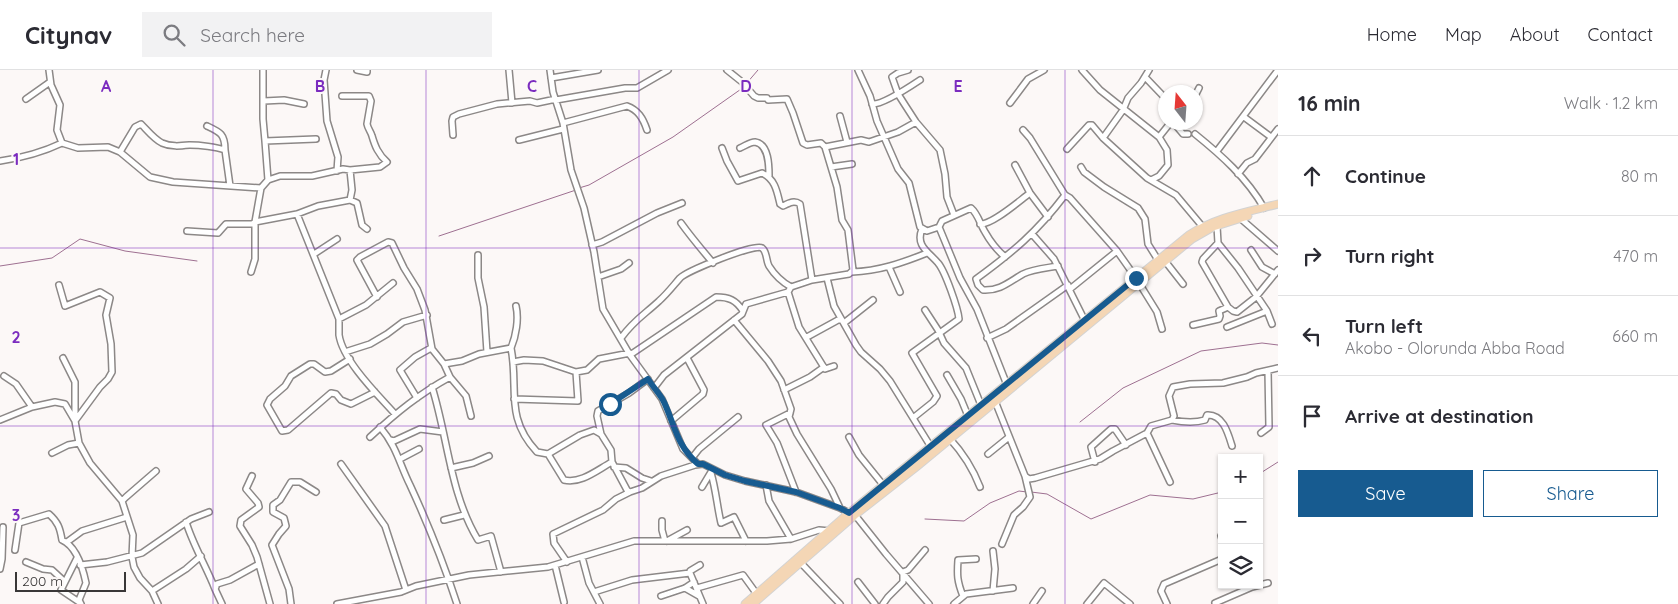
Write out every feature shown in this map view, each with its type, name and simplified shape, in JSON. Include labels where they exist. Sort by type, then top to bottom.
[{"type":"main road","points":[[1171,253],[1202,226],[1278,204]]},
{"type":"main road","points":[[745,604],[830,531],[995,401],[1161,260],[1202,232],[1240,218],[1278,209]]},
{"type":"main road","points":[[752,604],[884,486],[913,466],[931,447],[981,405],[1138,280]]},
{"type":"street","points":[[49,70],[50,82],[60,105],[57,130],[62,143]]},
{"type":"street","points":[[263,70],[263,119],[268,180]]},
{"type":"street","points":[[326,70],[324,80],[327,121],[338,157],[337,170]]},
{"type":"street","points":[[357,70],[365,72],[367,70]]},
{"type":"street","points":[[509,70],[512,103]]},
{"type":"street","points":[[550,70],[571,170],[584,208],[603,309],[630,354],[664,404],[684,449],[694,462]]},
{"type":"street","points":[[551,78],[598,70]]},
{"type":"street","points":[[453,135],[452,121],[456,115],[492,105],[537,103],[625,88],[637,88],[668,70]]},
{"type":"street","points":[[728,70],[758,98],[766,98],[768,100],[787,99],[803,143],[807,145],[820,143],[825,147],[839,194],[842,220],[848,230],[854,264],[852,272]]},
{"type":"street","points":[[858,70],[877,121],[898,168],[909,183],[919,224],[922,229],[921,240],[927,253],[938,263],[959,315],[958,322],[940,332],[912,353],[937,396],[933,402],[913,418]]},
{"type":"street","points":[[891,70],[898,94],[916,122],[940,150],[947,197],[954,215]]},
{"type":"street","points":[[892,77],[908,70]]},
{"type":"street","points":[[1010,102],[1028,79],[1044,70]]},
{"type":"street","points":[[1082,70],[1100,90],[1159,137],[1167,150],[1168,165],[1160,176],[1151,180]]},
{"type":"street","points":[[1141,70],[1147,74],[1158,88]]},
{"type":"street","points":[[1217,152],[1278,70]]},
{"type":"street","points":[[1103,138],[1123,110],[1128,98],[1147,74]]},
{"type":"street","points":[[872,104],[877,104],[898,94],[920,80]]},
{"type":"street","points":[[26,99],[50,82]]},
{"type":"street","points":[[251,272],[255,259],[255,222],[261,188],[268,180],[280,176],[312,176],[343,169],[380,167],[387,162],[375,148],[368,128],[371,101],[369,96],[342,96]]},
{"type":"street","points":[[264,101],[284,100],[304,104]]},
{"type":"street","points":[[519,140],[627,106],[641,116],[647,130]]},
{"type":"street","points":[[840,116],[846,142]]},
{"type":"street","points":[[1244,116],[1271,137]]},
{"type":"street","points":[[825,147],[861,140],[869,142],[885,137],[916,122]]},
{"type":"street","points":[[120,152],[135,127],[141,124],[159,142],[166,145],[216,147],[225,150]]},
{"type":"street","points":[[1067,149],[1089,125],[1092,125],[1103,138],[1151,180],[1176,195],[1202,226]]},
{"type":"street","points":[[206,126],[221,133],[225,140],[230,186]]},
{"type":"street","points":[[1238,174],[1247,163],[1255,159],[1278,129]]},
{"type":"street","points":[[1023,130],[1065,194],[1117,251],[1138,280],[1157,312],[1162,329]]},
{"type":"street","points":[[1159,137],[1165,130]]},
{"type":"street","points":[[1179,130],[1183,134],[1188,134]]},
{"type":"street","points":[[1195,134],[1217,152],[1256,193],[1264,208]]},
{"type":"street","points":[[265,140],[316,139]]},
{"type":"street","points":[[740,148],[753,142],[757,142],[762,146],[766,150],[769,176],[776,187],[780,204],[784,206],[790,202],[800,204],[812,280]]},
{"type":"street","points":[[0,162],[51,148],[62,143],[78,148],[108,147],[120,152],[150,178],[173,182],[261,188]]},
{"type":"street","points":[[722,148],[738,182],[762,173],[769,176]]},
{"type":"street","points":[[831,166],[852,164]]},
{"type":"street","points":[[1015,165],[1030,193],[1048,217]]},
{"type":"street","points":[[1081,167],[1084,172],[1104,187],[1138,208],[1145,219],[1148,244],[1183,284]]},
{"type":"street","points":[[350,170],[352,190],[350,200]]},
{"type":"street","points":[[983,226],[1030,193]]},
{"type":"street","points":[[1058,266],[1023,274],[1001,288],[983,290],[978,285],[976,279],[1014,251],[1032,234],[1048,217],[1065,194]]},
{"type":"street","points":[[187,231],[218,233],[226,224],[252,224],[297,214],[318,206],[350,200],[356,204],[362,225],[367,229]]},
{"type":"street","points":[[592,245],[602,242],[657,213],[682,204]]},
{"type":"street","points":[[922,229],[927,230],[939,227],[940,223],[971,208],[998,250],[1005,257]]},
{"type":"street","points":[[297,214],[339,319],[339,335],[345,352],[374,392],[395,414]]},
{"type":"street","points":[[1240,218],[1278,251]]},
{"type":"street","points":[[681,223],[702,252],[713,262]]},
{"type":"street","points":[[1217,226],[1218,243],[1238,268],[1267,311],[1272,324]]},
{"type":"street","points":[[939,227],[966,291],[977,310],[1007,385]]},
{"type":"street","points":[[1032,234],[1047,249],[1058,266],[1085,321]]},
{"type":"street","points":[[314,254],[338,239]]},
{"type":"street","points":[[377,297],[357,260],[388,242],[392,243],[417,289],[427,315],[432,348],[444,364],[450,377],[466,396],[472,416]]},
{"type":"street","points":[[1218,243],[1202,262],[1228,307],[1237,312],[1256,297],[1276,272],[1262,267],[1251,250]]},
{"type":"street","points":[[620,338],[632,323],[661,300],[682,277],[744,249],[756,246],[764,250],[770,267],[789,290],[799,326],[824,367]]},
{"type":"street","points":[[987,338],[1006,329],[1069,287],[1117,251]]},
{"type":"street","points":[[654,388],[664,375],[742,314],[746,304],[789,290],[812,280],[889,267],[927,253]]},
{"type":"street","points":[[478,255],[478,278],[484,307],[487,352]]},
{"type":"street","points":[[598,277],[621,269],[629,263]]},
{"type":"street","points":[[889,267],[900,292]]},
{"type":"street","points":[[826,278],[834,306],[861,352],[890,380],[931,447]]},
{"type":"street","points":[[339,319],[356,311],[394,283]]},
{"type":"street","points":[[59,285],[65,306],[100,292],[110,298],[106,315],[111,344],[112,372],[75,420]]},
{"type":"street","points":[[966,291],[978,285]]},
{"type":"street","points":[[513,362],[524,360],[543,361],[576,372],[587,370],[599,360],[630,354],[716,297],[730,297],[743,311]]},
{"type":"street","points":[[843,322],[873,300]]},
{"type":"street","points":[[516,306],[514,340],[510,348],[513,362],[515,412],[528,442],[537,452],[548,454],[580,434],[594,430],[601,434]]},
{"type":"street","points":[[1193,325],[1218,318],[1220,316],[1219,310],[1228,307]]},
{"type":"street","points":[[924,310],[940,332],[944,343],[966,368],[981,405]]},
{"type":"street","points":[[1226,327],[1267,311]]},
{"type":"street","points":[[345,352],[378,340],[402,322],[427,315]]},
{"type":"street","points":[[734,320],[768,360],[781,381],[791,409],[789,417],[840,508]]},
{"type":"street","points":[[807,337],[838,320],[843,322]]},
{"type":"street","points":[[417,398],[400,370],[415,357],[432,348]]},
{"type":"street","points":[[444,364],[487,352],[510,348]]},
{"type":"street","points":[[63,358],[75,382],[75,420],[79,443],[90,463],[122,501],[133,535],[132,556],[134,566],[140,578],[152,591],[158,604]]},
{"type":"street","points":[[671,421],[703,394],[704,390],[687,358]]},
{"type":"street","points":[[350,359],[331,371],[325,372],[314,364],[310,364],[291,376],[285,386],[270,399],[267,405],[282,431],[288,430],[331,393],[336,394],[341,400],[351,404],[374,392]]},
{"type":"street","points":[[784,390],[810,377],[824,367],[827,369],[834,366]]},
{"type":"street","points":[[1172,420],[1174,416],[1169,396],[1173,387],[1190,384],[1215,384],[1247,377],[1256,372],[1278,368]]},
{"type":"street","points":[[1261,433],[1269,427],[1268,371]]},
{"type":"street","points":[[514,399],[578,401],[576,372]]},
{"type":"street","points":[[947,375],[961,399],[968,416]]},
{"type":"street","points":[[4,376],[16,384],[32,407]]},
{"type":"street","points":[[370,437],[395,414],[432,387],[450,377]]},
{"type":"street","points":[[630,492],[627,490],[613,464],[611,450],[601,434],[597,416],[598,411],[648,379]]},
{"type":"street","points":[[432,387],[464,515],[478,540],[491,536],[501,572]]},
{"type":"street","points":[[995,401],[1025,476],[1030,497],[1014,515],[1002,544]]},
{"type":"street","points":[[0,420],[32,407],[55,402],[65,404],[75,420]]},
{"type":"street","points":[[790,413],[766,425],[777,443],[796,492]]},
{"type":"street","points":[[1025,476],[1029,479],[1044,477],[1095,462],[1147,433],[1151,426],[1172,420],[1201,422],[1210,414],[1219,418],[1232,446]]},
{"type":"street","points":[[694,462],[699,449],[738,417]]},
{"type":"street","points":[[380,427],[391,440],[400,459],[403,470],[424,514],[458,604]]},
{"type":"street","points":[[1095,462],[1091,447],[1110,428],[1114,429],[1126,445]]},
{"type":"street","points":[[391,440],[394,441],[420,429],[443,432]]},
{"type":"street","points":[[1147,433],[1170,482]]},
{"type":"street","points":[[849,437],[860,455],[884,486]]},
{"type":"street","points":[[988,454],[1009,437]]},
{"type":"street","points":[[950,438],[975,474],[980,487]]},
{"type":"street","points":[[52,453],[68,445],[79,443]]},
{"type":"street","points":[[400,459],[419,449]]},
{"type":"street","points":[[548,454],[564,480],[573,482],[613,464],[626,468],[651,481]]},
{"type":"street","points":[[451,468],[467,465],[489,456]]},
{"type":"street","points":[[567,562],[554,543],[553,534],[603,510],[616,499],[642,488],[651,481],[694,462],[703,464],[711,471],[745,481],[796,492],[852,514],[929,604]]},
{"type":"street","points":[[341,464],[385,526],[406,590]]},
{"type":"street","points":[[122,501],[156,471]]},
{"type":"street","points":[[702,487],[711,471]]},
{"type":"street","points":[[711,471],[721,523],[734,517],[746,541]]},
{"type":"street","points":[[252,476],[246,485],[246,489],[258,503],[259,507],[244,517],[240,523],[260,564],[270,604]]},
{"type":"street","points":[[291,604],[288,589],[272,545],[278,534],[286,526],[284,518],[273,512],[273,505],[280,500],[291,482],[300,482],[316,492]]},
{"type":"street","points":[[766,485],[769,501],[791,540]]},
{"type":"street","points":[[80,565],[106,562],[142,553],[186,522],[209,512]]},
{"type":"street","points":[[15,550],[19,523],[49,514],[60,525],[62,540],[67,542],[80,565],[86,583],[79,597],[81,603]]},
{"type":"street","points":[[444,520],[464,515]]},
{"type":"street","points":[[67,542],[82,531],[127,517]]},
{"type":"street","points":[[662,521],[662,530],[666,541]]},
{"type":"street","points":[[186,522],[222,604]]},
{"type":"street","points":[[0,569],[4,527]]},
{"type":"street","points":[[666,541],[687,530]]},
{"type":"street","points":[[337,604],[470,575],[534,570],[555,566],[634,542],[767,542],[791,540],[819,530],[830,531]]},
{"type":"street","points":[[903,572],[908,570],[925,550]]},
{"type":"street","points":[[992,551],[995,569],[993,591]]},
{"type":"street","points":[[152,591],[202,556]]},
{"type":"street","points":[[582,557],[588,583],[600,604]]},
{"type":"street","points":[[77,558],[61,590],[81,603]]},
{"type":"street","points":[[963,596],[957,577],[958,560],[976,559]]},
{"type":"street","points":[[1166,603],[1161,591],[1164,584],[1218,561]]},
{"type":"street","points":[[26,562],[42,569],[52,570],[64,581]]},
{"type":"street","points":[[800,562],[840,604]]},
{"type":"street","points":[[215,589],[217,584],[230,580],[260,564]]},
{"type":"street","points":[[594,592],[632,580],[690,573],[690,571],[700,565]]},
{"type":"street","points":[[555,566],[564,602]]},
{"type":"street","points":[[883,604],[902,582],[903,572]]},
{"type":"street","points":[[690,573],[703,604]]},
{"type":"street","points":[[697,588],[743,575],[756,593]]},
{"type":"street","points":[[661,596],[685,588],[694,582]]},
{"type":"street","points":[[858,582],[875,604]]},
{"type":"street","points":[[1088,604],[1104,583],[1130,604]]},
{"type":"street","points":[[1263,584],[1268,583]]},
{"type":"street","points":[[685,588],[700,596]]},
{"type":"street","points":[[954,604],[970,593],[1013,588]]},
{"type":"street","points":[[1215,604],[1246,589]]},
{"type":"street","points":[[1033,604],[1042,591]]},
{"type":"waterway","points":[[746,84],[758,70]]},
{"type":"waterway","points":[[579,188],[589,185],[673,137],[744,87]]},
{"type":"waterway","points":[[439,236],[576,190]]},
{"type":"waterway","points":[[0,266],[52,258],[80,239],[125,251],[197,261]]},
{"type":"waterway","points":[[1080,422],[1123,388],[1201,351],[1262,343],[1278,345]]},
{"type":"waterway","points":[[1263,471],[1278,462]]},
{"type":"waterway","points":[[925,519],[964,521],[990,503],[1019,491],[1027,492]]},
{"type":"waterway","points":[[1031,492],[1047,494],[1091,519],[1150,495],[1193,499],[1218,493]]},
{"type":"route","points":[[610,404],[648,379],[662,399],[686,453],[698,464],[703,464],[725,475],[745,481],[796,492],[846,510],[849,513],[1136,278]]}]
